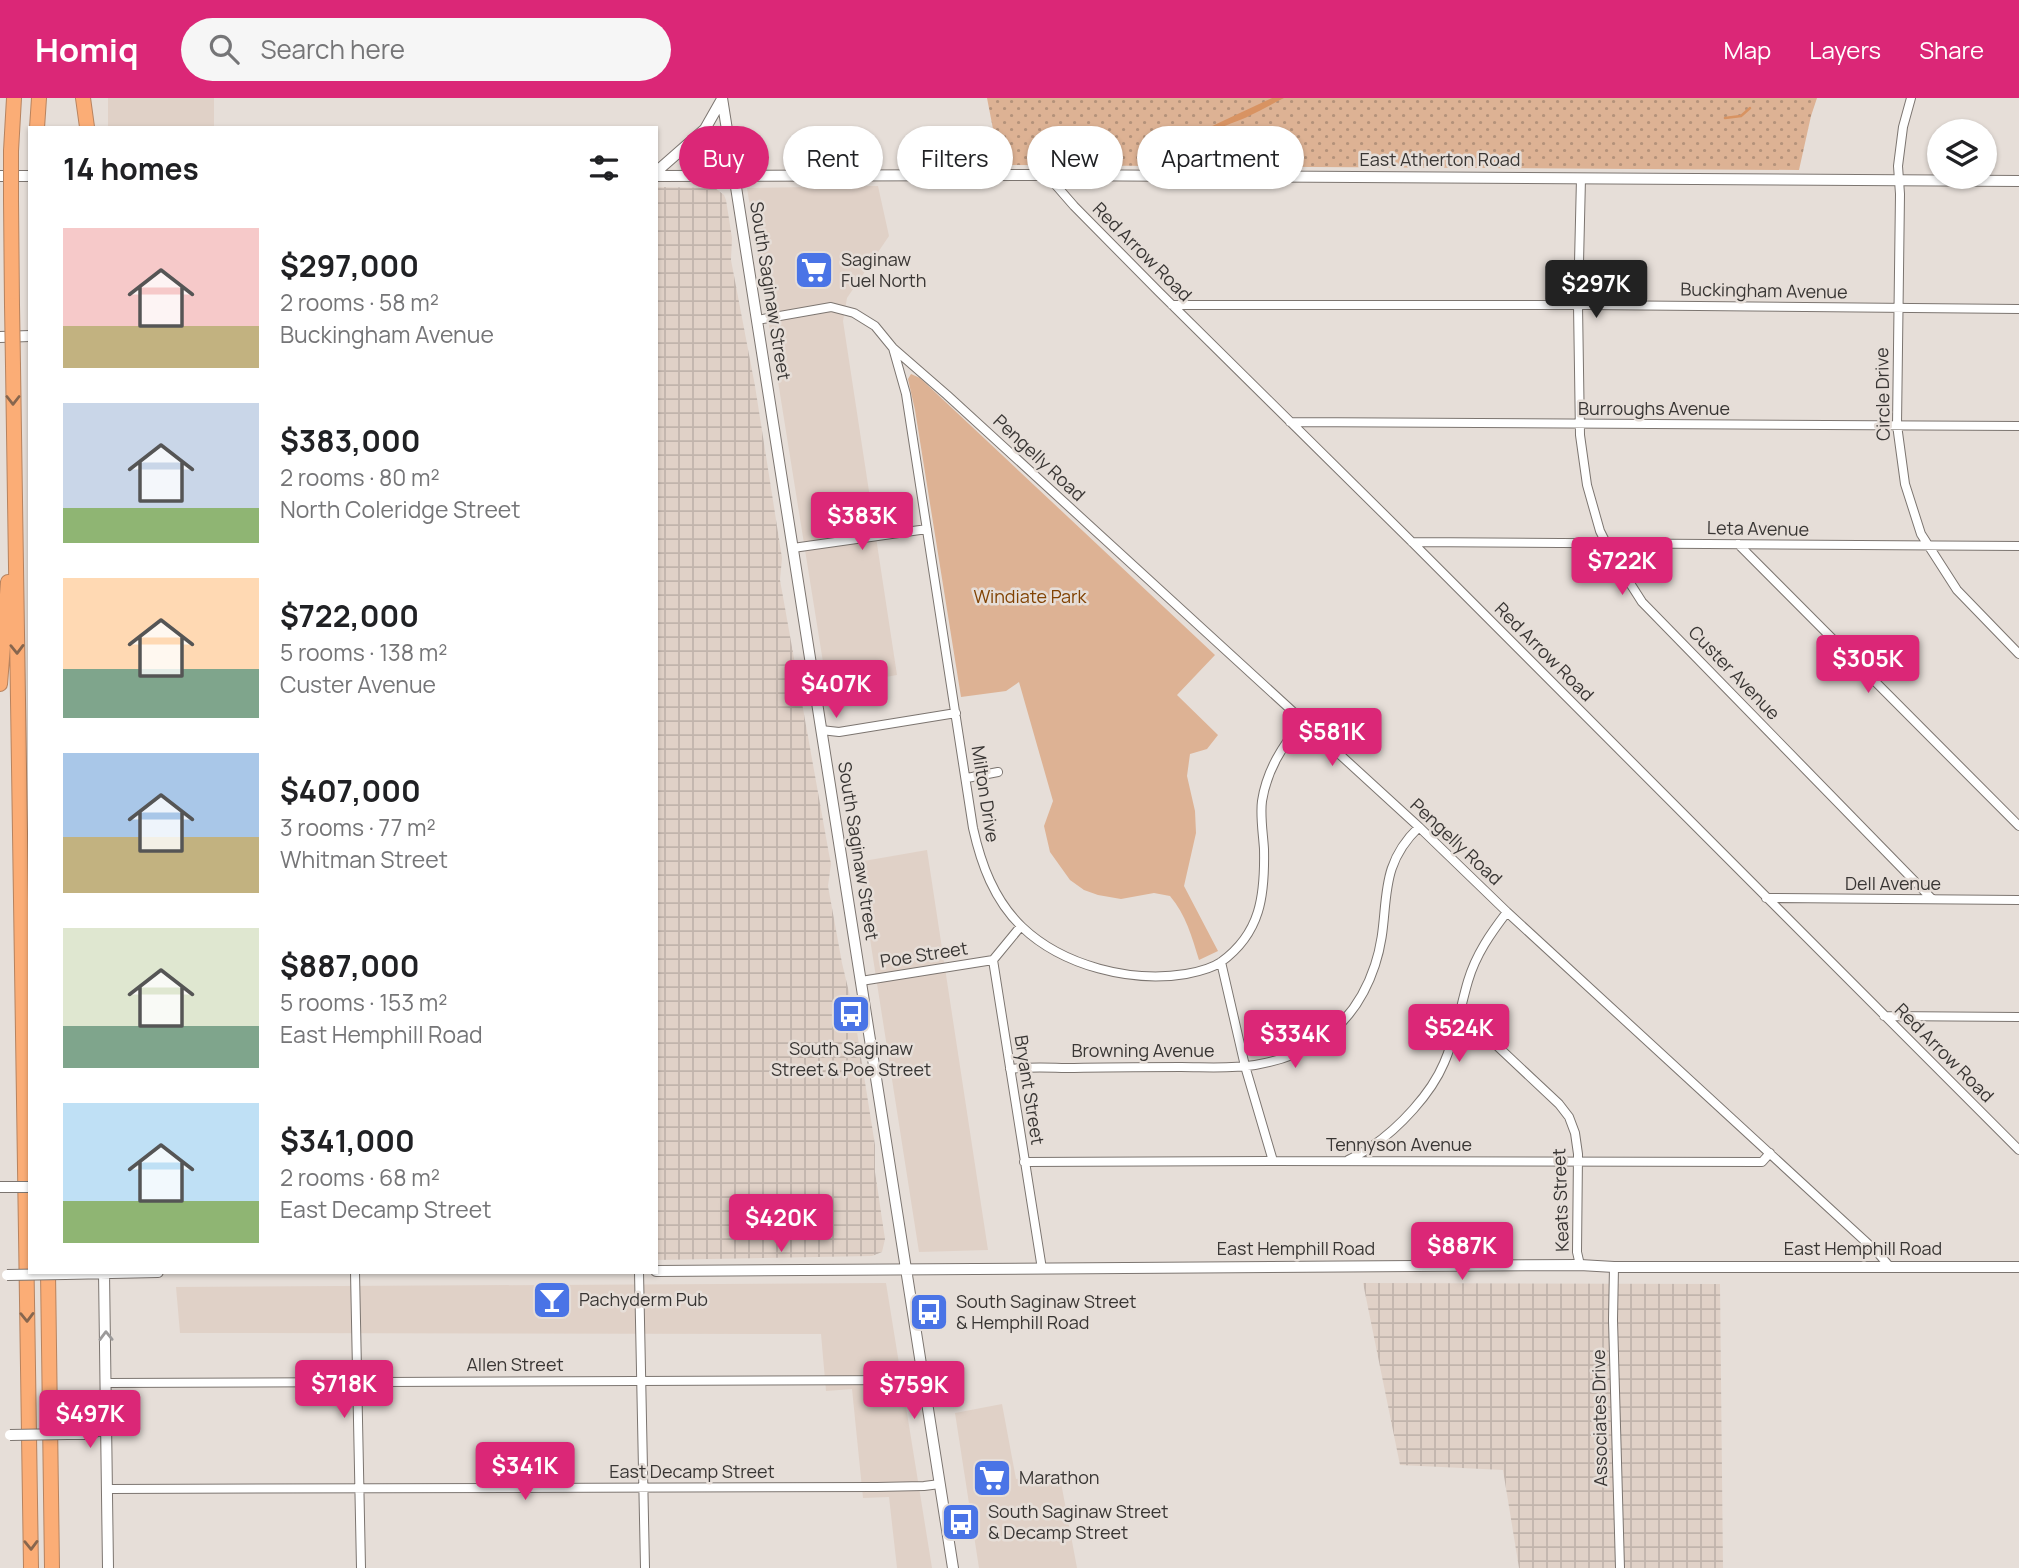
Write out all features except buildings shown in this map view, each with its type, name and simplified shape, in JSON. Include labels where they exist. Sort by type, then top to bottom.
[{"type":"highway","points":[[14,98],[11,151],[12,305],[31,1568]]},
{"type":"highway","points":[[37,126],[39,98]]},
{"type":"highway","points":[[83,98],[87,126]]},
{"type":"highway","points":[[0,684],[14,433]]},
{"type":"highway","points":[[48,1274],[52,1568]]},
{"type":"street","points":[[87,126],[91,98]]},
{"type":"street","name":"Circle Drive","points":[[1911,98],[1898,166],[1897,425],[1906,484],[1921,534],[1957,590],[2019,654]]},
{"type":"street","points":[[658,172],[705,129],[722,99]]},
{"type":"street","name":"South Saginaw Street","points":[[722,99],[726,126]]},
{"type":"street","name":"East Atherton Road","points":[[658,174],[679,175]]},
{"type":"street","name":"East Atherton Road","points":[[769,176],[1027,175]]},
{"type":"street","name":"East Atherton Road","points":[[1123,175],[2019,181]]},
{"type":"street","points":[[0,176],[28,176]]},
{"type":"street","name":"Custer Avenue","points":[[1581,178],[1579,424],[1587,485],[1605,542],[1642,602],[1932,899]]},
{"type":"street","name":"South Saginaw Street","points":[[736,189],[953,1568]]},
{"type":"street","name":"Red Arrow Road","points":[[1059,189],[1884,1016],[2015,1142],[2019,1150]]},
{"type":"street","name":"Buckingham Avenue","points":[[1172,305],[2019,309]]},
{"type":"street","name":"Pengelly Road","points":[[757,320],[831,307],[854,313],[875,326],[893,348],[1419,827],[1890,1267]]},
{"type":"street","points":[[0,337],[28,336]]},
{"type":"street","name":"Milton Drive","points":[[893,348],[906,394],[973,828],[980,858],[1001,900],[1021,926],[1048,946],[1103,971],[1172,976],[1198,972],[1221,962],[1244,940],[1256,920],[1263,892],[1261,803],[1267,776],[1280,751],[1302,721]]},
{"type":"street","name":"Burroughs Avenue","points":[[1290,422],[2019,426]]},
{"type":"street","points":[[793,548],[927,529]]},
{"type":"street","name":"Leta Avenue","points":[[1412,542],[2019,546]]},
{"type":"street","points":[[1738,544],[2019,826]]},
{"type":"street","points":[[821,730],[839,732],[956,713]]},
{"type":"street","points":[[967,778],[998,772]]},
{"type":"street","name":"Browning Avenue","points":[[1010,1069],[1245,1066],[1296,1055],[1320,1042],[1340,1026],[1366,989],[1382,940],[1387,880],[1394,859],[1409,836],[1419,827]]},
{"type":"street","name":"Dell Avenue","points":[[1766,898],[2019,900]]},
{"type":"street","points":[[1345,1161],[1371,1148],[1403,1120],[1423,1097],[1444,1065],[1476,959],[1485,941],[1507,912]]},
{"type":"street","points":[[993,960],[1021,926]]},
{"type":"street","name":"Poe Street","points":[[861,981],[993,960]]},
{"type":"street","name":"Bryant Street","points":[[993,960],[1042,1269]]},
{"type":"street","points":[[1221,962],[1245,1066],[1273,1160]]},
{"type":"street","name":"Keats Street","points":[[1461,1012],[1569,1117],[1578,1154],[1577,1252],[1580,1265]]},
{"type":"street","points":[[1884,1016],[2019,1017]]},
{"type":"street","name":"Tennyson Avenue","points":[[1024,1162],[1762,1162],[1770,1153]]},
{"type":"street","points":[[0,1187],[28,1187]]},
{"type":"street","name":"East Hemphill Road","points":[[658,1271],[1580,1265],[1614,1268],[2019,1266]]},
{"type":"street","name":"Associates Drive","points":[[1614,1268],[1620,1568]]},
{"type":"street","points":[[4,1275],[65,1274]]},
{"type":"street","points":[[104,1274],[108,1568]]},
{"type":"street","points":[[355,1274],[361,1568]]},
{"type":"street","points":[[639,1274],[645,1568]]},
{"type":"street","name":"Allen Street","points":[[107,1383],[924,1380]]},
{"type":"street","points":[[5,1435],[86,1434],[107,1429]]},
{"type":"street","name":"East Decamp Street","points":[[108,1489],[877,1487],[940,1484]]},
{"type":"shaded area","points":[[108,98],[214,98],[214,126],[108,126]]},
{"type":"shaded area","points":[[1272,98],[1284,98],[1225,126],[1212,126]]},
{"type":"shaded area","points":[[658,187],[716,189],[726,200],[732,238],[731,260],[755,386],[782,558],[780,580],[831,864],[828,886],[854,1013],[875,1145],[875,1172],[885,1239],[882,1252],[872,1256],[658,1260]]},
{"type":"shaded area","points":[[747,189],[879,189],[889,236],[847,298],[843,321],[897,675],[827,687]]},
{"type":"shaded area","points":[[927,850],[988,1250],[919,1252],[858,862]]},
{"type":"shaded area","points":[[886,1283],[932,1568],[897,1568],[889,1497],[863,1498],[852,1389],[826,1391],[821,1334],[180,1333],[176,1287]]},
{"type":"shaded area","points":[[1363,1283],[1720,1284],[1723,1568],[1519,1568],[1503,1470],[1400,1465]]},
{"type":"shaded area","points":[[1002,1404],[1016,1479],[1059,1472],[1077,1568],[979,1568],[955,1413]]},
{"type":"green space","points":[[987,98],[1817,98],[1799,170],[1304,167],[1304,126],[1137,126],[1137,166],[1123,166],[1123,126],[1027,126],[1027,165],[1013,165],[1013,126],[992,126]]},
{"type":"green space","name":"Windiate Park","points":[[911,374],[920,378],[1215,655],[1177,695],[1218,735],[1207,749],[1190,754],[1187,776],[1195,811],[1196,833],[1184,886],[1218,951],[1199,960],[1184,919],[1170,896],[1154,893],[1121,899],[1084,890],[1070,880],[1050,852],[1044,826],[1053,801],[1019,682],[1006,691],[961,697],[908,379]]},
{"type":"waterway","points":[[1725,118],[1741,116],[1750,108]]},
{"type":"place","name":"Saginaw Fuel North","points":[[814,270]]},
{"type":"place","name":"South Saginaw Street & Poe Street","points":[[851,1014]]},
{"type":"place","name":"Pachyderm Pub","points":[[552,1300]]},
{"type":"place","name":"South Saginaw Street & Hemphill Road","points":[[929,1312]]},
{"type":"place","name":"Marathon","points":[[992,1478]]},
{"type":"place","name":"South Saginaw Street & Decamp Street","points":[[961,1522]]}]
